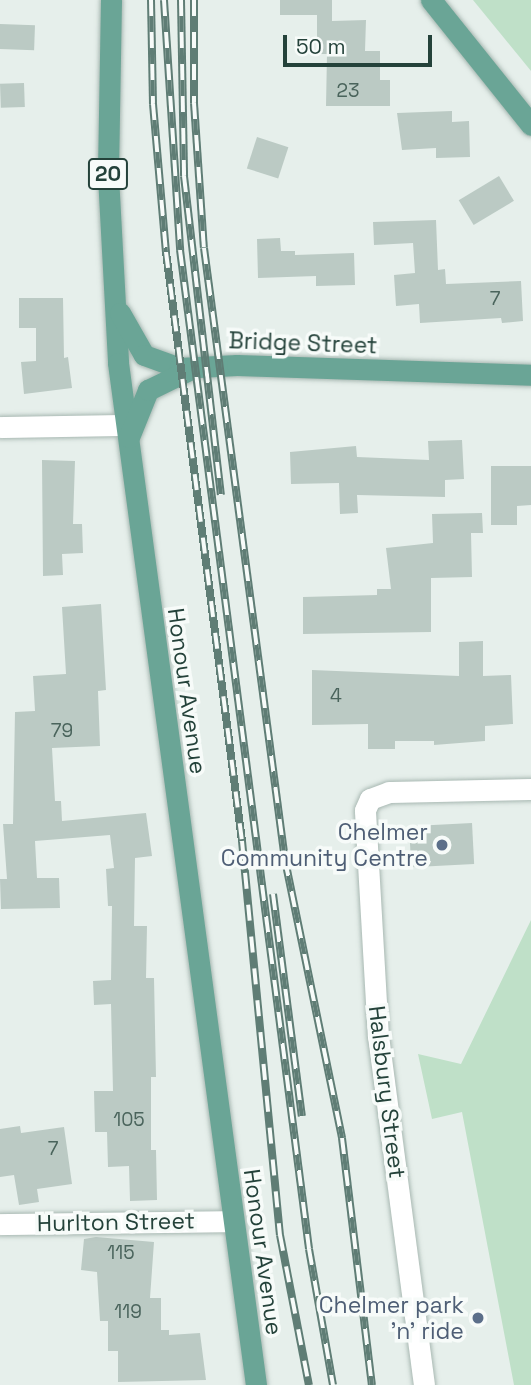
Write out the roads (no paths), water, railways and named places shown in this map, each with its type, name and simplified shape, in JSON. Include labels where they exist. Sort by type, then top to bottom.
[{"type":"main road","name":"Honour Avenue","points":[[111,0],[108,176],[113,295],[126,434],[256,1385]]},
{"type":"main road","points":[[431,0],[531,125]]},
{"type":"main road","name":"Bridge Street","points":[[113,295],[144,355],[157,363],[192,369],[237,365],[531,375]]},
{"type":"main road","points":[[126,434],[148,390],[192,369]]},
{"type":"street","points":[[0,427],[126,434]]},
{"type":"street","name":"Halsbury Street","points":[[424,1385],[378,1037],[365,827],[370,799],[389,792],[531,789]]},
{"type":"street","name":"Hurlton Street","points":[[0,1224],[232,1221]]},
{"type":"railway","points":[[151,0],[153,104],[166,252],[242,841],[280,1235],[309,1385]]},
{"type":"railway","points":[[164,0],[180,250],[309,1249],[333,1385]]},
{"type":"railway","points":[[181,0],[184,176],[221,495]]},
{"type":"railway","points":[[194,0],[194,103],[204,248],[285,860],[342,1138],[372,1385]]},
{"type":"railway","points":[[273,894],[302,1116]]},
{"type":"place","name":"Chelmer Community Centre","points":[[442,845]]},
{"type":"place","name":"Chelmer park 'n' ride","points":[[478,1318]]}]
